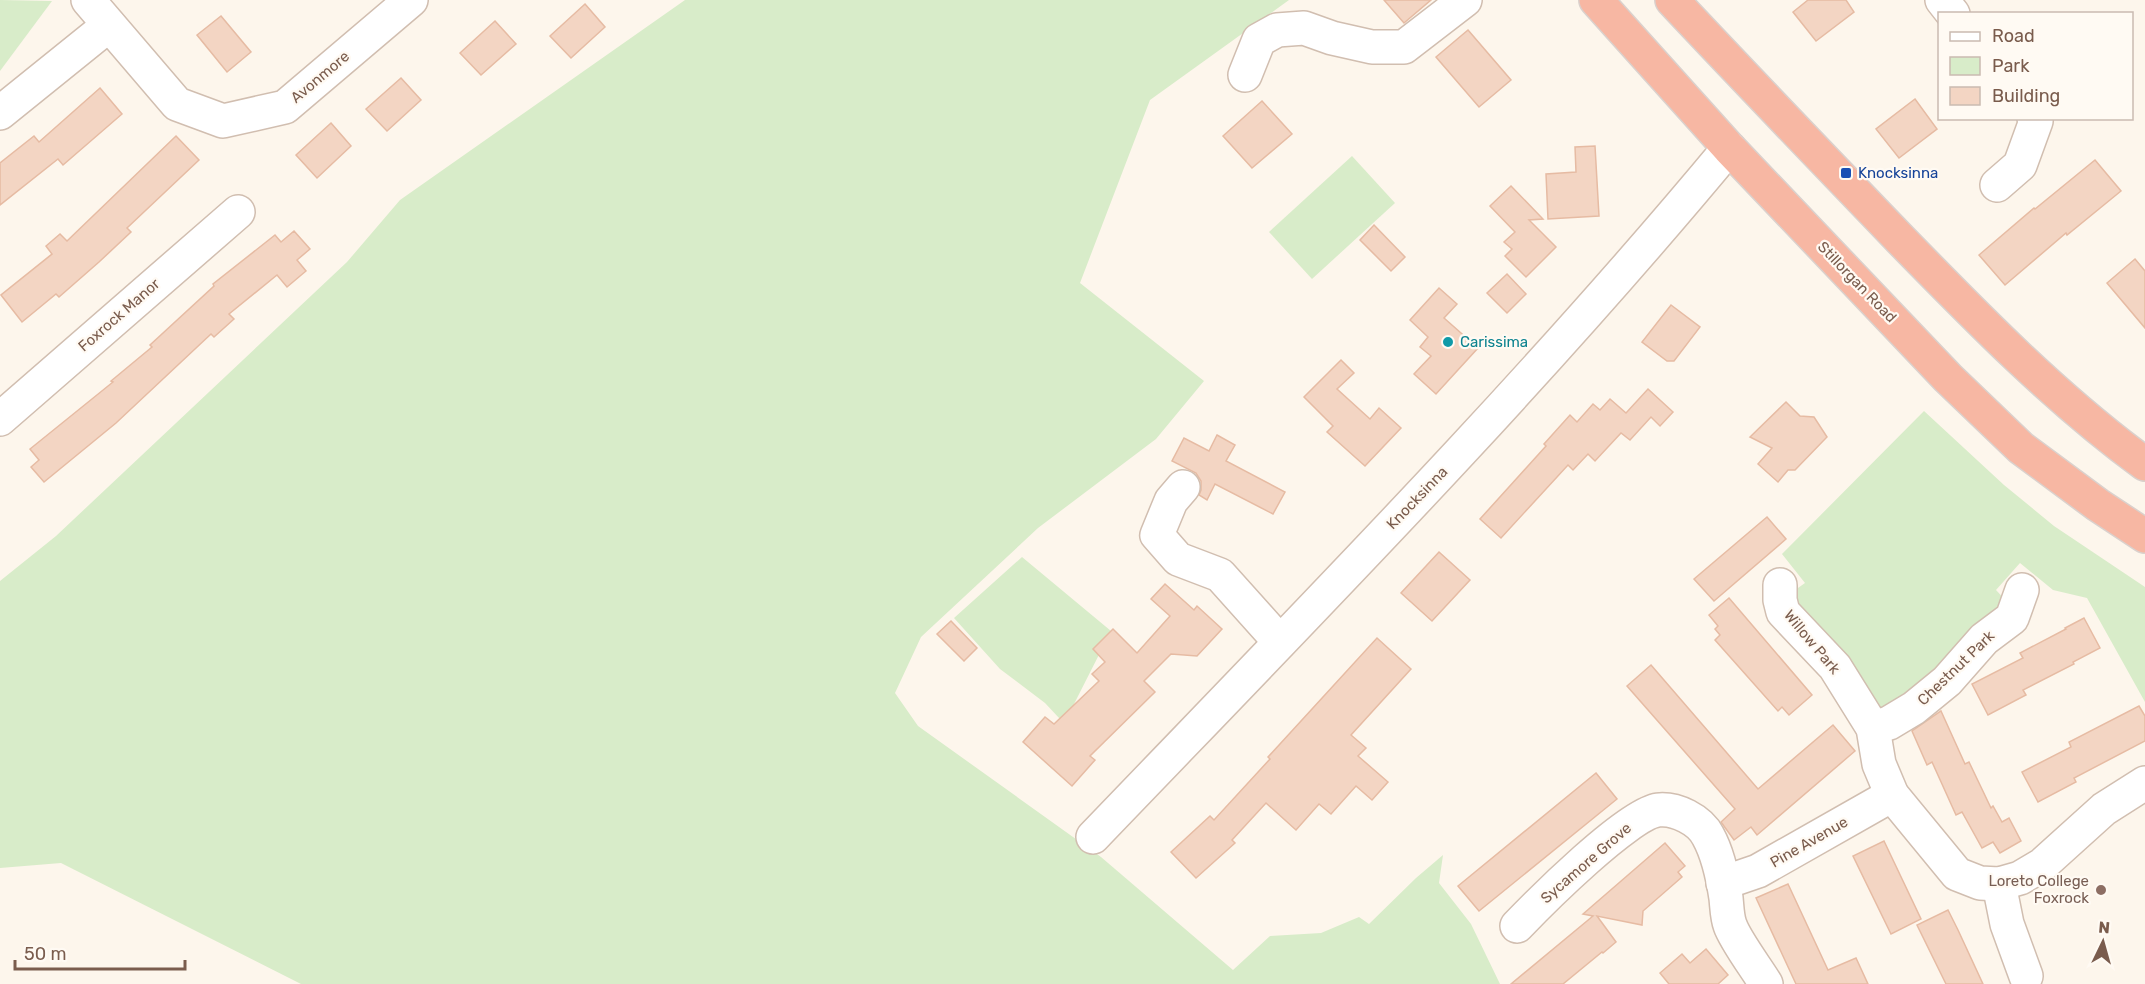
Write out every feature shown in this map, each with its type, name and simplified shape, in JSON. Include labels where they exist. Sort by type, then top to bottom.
[{"type":"highway","name":"Stillorgan Road","points":[[1596,0],[1729,148],[1948,378],[2020,447],[2098,506],[2145,536]]},
{"type":"highway","points":[[1672,0],[1773,108],[2024,363],[2124,449],[2145,464]]},
{"type":"street","points":[[2,106],[109,25],[88,0]]},
{"type":"street","name":"Avonmore","points":[[109,25],[177,104],[223,121],[285,107],[411,0]]},
{"type":"street","points":[[1245,75],[1259,40],[1278,30],[1304,28],[1332,38],[1372,47],[1404,47],[1465,0]]},
{"type":"street","points":[[1942,0],[1951,12]]},
{"type":"street","points":[[1997,185],[2020,165],[2035,120]]},
{"type":"street","name":"Knocksinna","points":[[1093,837],[1491,421],[1663,228],[1729,148]]},
{"type":"street","name":"Foxrock Manor","points":[[0,419],[238,212]]},
{"type":"street","points":[[1183,487],[1171,501],[1157,535],[1178,559],[1221,575],[1280,642]]},
{"type":"street","name":"Willow Park","points":[[1780,585],[1783,612],[1835,667],[1873,728]]},
{"type":"street","name":"Chestnut Park","points":[[1873,728],[1889,723],[1914,708],[1947,681],[1984,639],[2012,618],[2022,590]]},
{"type":"street","points":[[1873,728],[1879,764],[1892,795],[1957,874],[1980,883],[1998,884],[2020,878],[2042,865],[2104,809],[2145,783]]},
{"type":"street","name":"Pine Avenue","points":[[1723,883],[1758,871],[1892,795]]},
{"type":"street","name":"Sycamore Grove","points":[[1517,926],[1623,828],[1643,815],[1658,810],[1673,811],[1692,820],[1705,830],[1710,839],[1723,883],[1730,926],[1766,984]]},
{"type":"street","points":[[1998,884],[2007,924],[2026,975]]},
{"type":"green space","points":[[0,0],[52,1],[0,71]]},
{"type":"green space","points":[[685,0],[1289,0],[1150,100],[1080,283],[1204,381],[1156,439],[1038,528],[921,637],[895,693],[918,726],[1101,857],[1233,970],[1270,936],[1321,933],[1359,917],[1369,924],[1443,855],[1439,883],[1471,924],[1500,984],[301,984],[61,863],[0,868],[0,581],[56,536],[347,262],[400,200]]},
{"type":"green space","points":[[1352,156],[1395,203],[1312,279],[1269,232]]},
{"type":"green space","points":[[1924,411],[2004,485],[2054,526],[2145,587],[2145,702],[2087,598],[2053,590],[2020,563],[1996,590],[2008,603],[1930,685],[1880,712],[1788,595],[1805,583],[1782,554]]},
{"type":"green space","points":[[1022,557],[1111,631],[1073,706],[1060,719],[1045,703],[1000,669],[954,618]]},
{"type":"building","points":[[1384,0],[1431,0],[1404,23]]},
{"type":"building","points":[[1808,0],[1846,0],[1854,12],[1816,41],[1793,12]]},
{"type":"building","points":[[585,4],[605,27],[571,58],[550,36]]},
{"type":"building","points":[[221,16],[251,52],[227,72],[197,35]]},
{"type":"building","points":[[495,21],[516,44],[481,75],[460,53]]},
{"type":"building","points":[[1468,30],[1511,80],[1479,107],[1436,57]]},
{"type":"building","points":[[401,78],[421,100],[387,131],[366,109]]},
{"type":"building","points":[[100,88],[122,114],[63,165],[58,159],[0,205],[0,163],[34,136],[39,142]]},
{"type":"building","points":[[1915,99],[1937,129],[1899,158],[1876,129]]},
{"type":"building","points":[[1262,101],[1292,134],[1252,168],[1223,136]]},
{"type":"building","points":[[331,123],[351,146],[317,178],[296,155]]},
{"type":"building","points":[[176,136],[199,160],[127,228],[131,232],[99,262],[59,297],[56,294],[22,322],[1,295],[52,254],[46,246],[60,234],[67,241]]},
{"type":"building","points":[[1595,146],[1599,216],[1548,219],[1546,174],[1576,172],[1575,147]]},
{"type":"building","points":[[2095,160],[2121,191],[2067,235],[2066,233],[2005,285],[1979,255]]},
{"type":"building","points":[[1511,186],[1543,219],[1529,220],[1556,247],[1526,277],[1505,256],[1512,249],[1504,242],[1515,232],[1490,206]]},
{"type":"building","points":[[1374,225],[1405,257],[1391,271],[1360,240]]},
{"type":"building","points":[[294,231],[310,249],[297,260],[306,271],[287,287],[277,275],[229,314],[234,319],[214,337],[211,334],[116,423],[44,482],[31,467],[39,460],[30,449],[113,382],[111,381],[152,347],[150,345],[214,286],[213,284],[275,235],[281,242]]},
{"type":"building","points":[[2135,259],[2145,271],[2145,328],[2107,283]]},
{"type":"building","points":[[1507,274],[1526,294],[1507,313],[1487,293]]},
{"type":"building","name":"Carissima","points":[[1439,288],[1457,304],[1444,318],[1478,348],[1436,394],[1414,374],[1431,356],[1420,347],[1428,337],[1410,320]]},
{"type":"building","points":[[1671,305],[1700,327],[1674,361],[1667,361],[1642,342]]},
{"type":"building","points":[[1341,360],[1354,373],[1337,389],[1370,419],[1379,408],[1401,428],[1365,466],[1327,432],[1333,426],[1304,397]]},
{"type":"building","points":[[1648,389],[1673,412],[1660,426],[1651,417],[1630,440],[1621,433],[1595,461],[1588,454],[1573,470],[1568,465],[1501,538],[1480,519],[1546,446],[1544,444],[1570,415],[1577,422],[1593,404],[1600,410],[1610,399],[1626,413]]},
{"type":"building","points":[[1786,402],[1800,416],[1814,417],[1827,437],[1795,470],[1788,470],[1778,482],[1758,464],[1772,448],[1750,437]]},
{"type":"building","points":[[1217,435],[1235,445],[1226,461],[1285,492],[1273,514],[1215,484],[1207,500],[1199,495],[1201,481],[1196,473],[1172,461],[1184,438],[1209,451]]},
{"type":"building","points":[[1767,517],[1786,539],[1714,601],[1694,579]]},
{"type":"building","points":[[1439,552],[1470,580],[1432,621],[1401,593]]},
{"type":"building","points":[[1165,584],[1194,610],[1197,606],[1222,629],[1197,656],[1171,654],[1144,681],[1155,692],[1090,756],[1095,760],[1072,786],[1023,742],[1045,717],[1054,724],[1099,681],[1092,674],[1105,662],[1093,649],[1113,629],[1137,653],[1170,616],[1151,599]]},
{"type":"building","points":[[1729,598],[1812,695],[1789,715],[1782,707],[1778,711],[1715,640],[1720,635],[1715,629],[1718,626],[1709,615]]},
{"type":"building","points":[[2084,618],[2100,648],[2023,690],[2026,695],[1988,715],[1972,684],[2023,658],[2020,653]]},
{"type":"building","points":[[951,621],[977,648],[964,661],[937,634]]},
{"type":"building","points":[[1377,638],[1411,669],[1351,735],[1366,748],[1358,756],[1388,782],[1372,800],[1356,786],[1331,814],[1319,804],[1296,830],[1266,803],[1232,840],[1235,843],[1196,878],[1171,852],[1210,816],[1214,820],[1270,759],[1268,757]]},
{"type":"building","points":[[1651,665],[1758,789],[1833,725],[1855,751],[1757,835],[1751,827],[1734,840],[1721,822],[1735,809],[1627,686]]},
{"type":"building","points":[[2139,706],[2145,716],[2145,741],[2074,778],[2076,782],[2038,802],[2022,772],[2071,747],[2069,742]]},
{"type":"building","points":[[1941,711],[1965,764],[1969,762],[1991,808],[1993,806],[2002,822],[2009,818],[2021,841],[2000,853],[1993,842],[1982,848],[1962,812],[1956,815],[1932,762],[1927,765],[1912,731]]},
{"type":"building","points":[[1596,773],[1617,799],[1479,911],[1458,886]]},
{"type":"building","points":[[1884,841],[1921,919],[1891,934],[1853,856]]},
{"type":"building","points":[[1665,843],[1685,866],[1678,872],[1682,877],[1643,911],[1642,925],[1597,916],[1616,942],[1603,953],[1563,984],[1511,984],[1593,916],[1583,914]]},
{"type":"building","points":[[1788,884],[1828,970],[1856,958],[1868,984],[1796,984],[1756,898]]},
{"type":"building","points":[[1948,910],[1983,984],[1946,984],[1917,925]]},
{"type":"building","points":[[1706,949],[1728,975],[1718,984],[1669,984],[1660,973],[1682,954],[1690,963]]},
{"type":"place","name":"Knocksinna","points":[[1846,173]]},
{"type":"place","name":"Carissima","points":[[1448,342]]},
{"type":"place","name":"Loreto College Foxrock","points":[[2101,890]]}]
